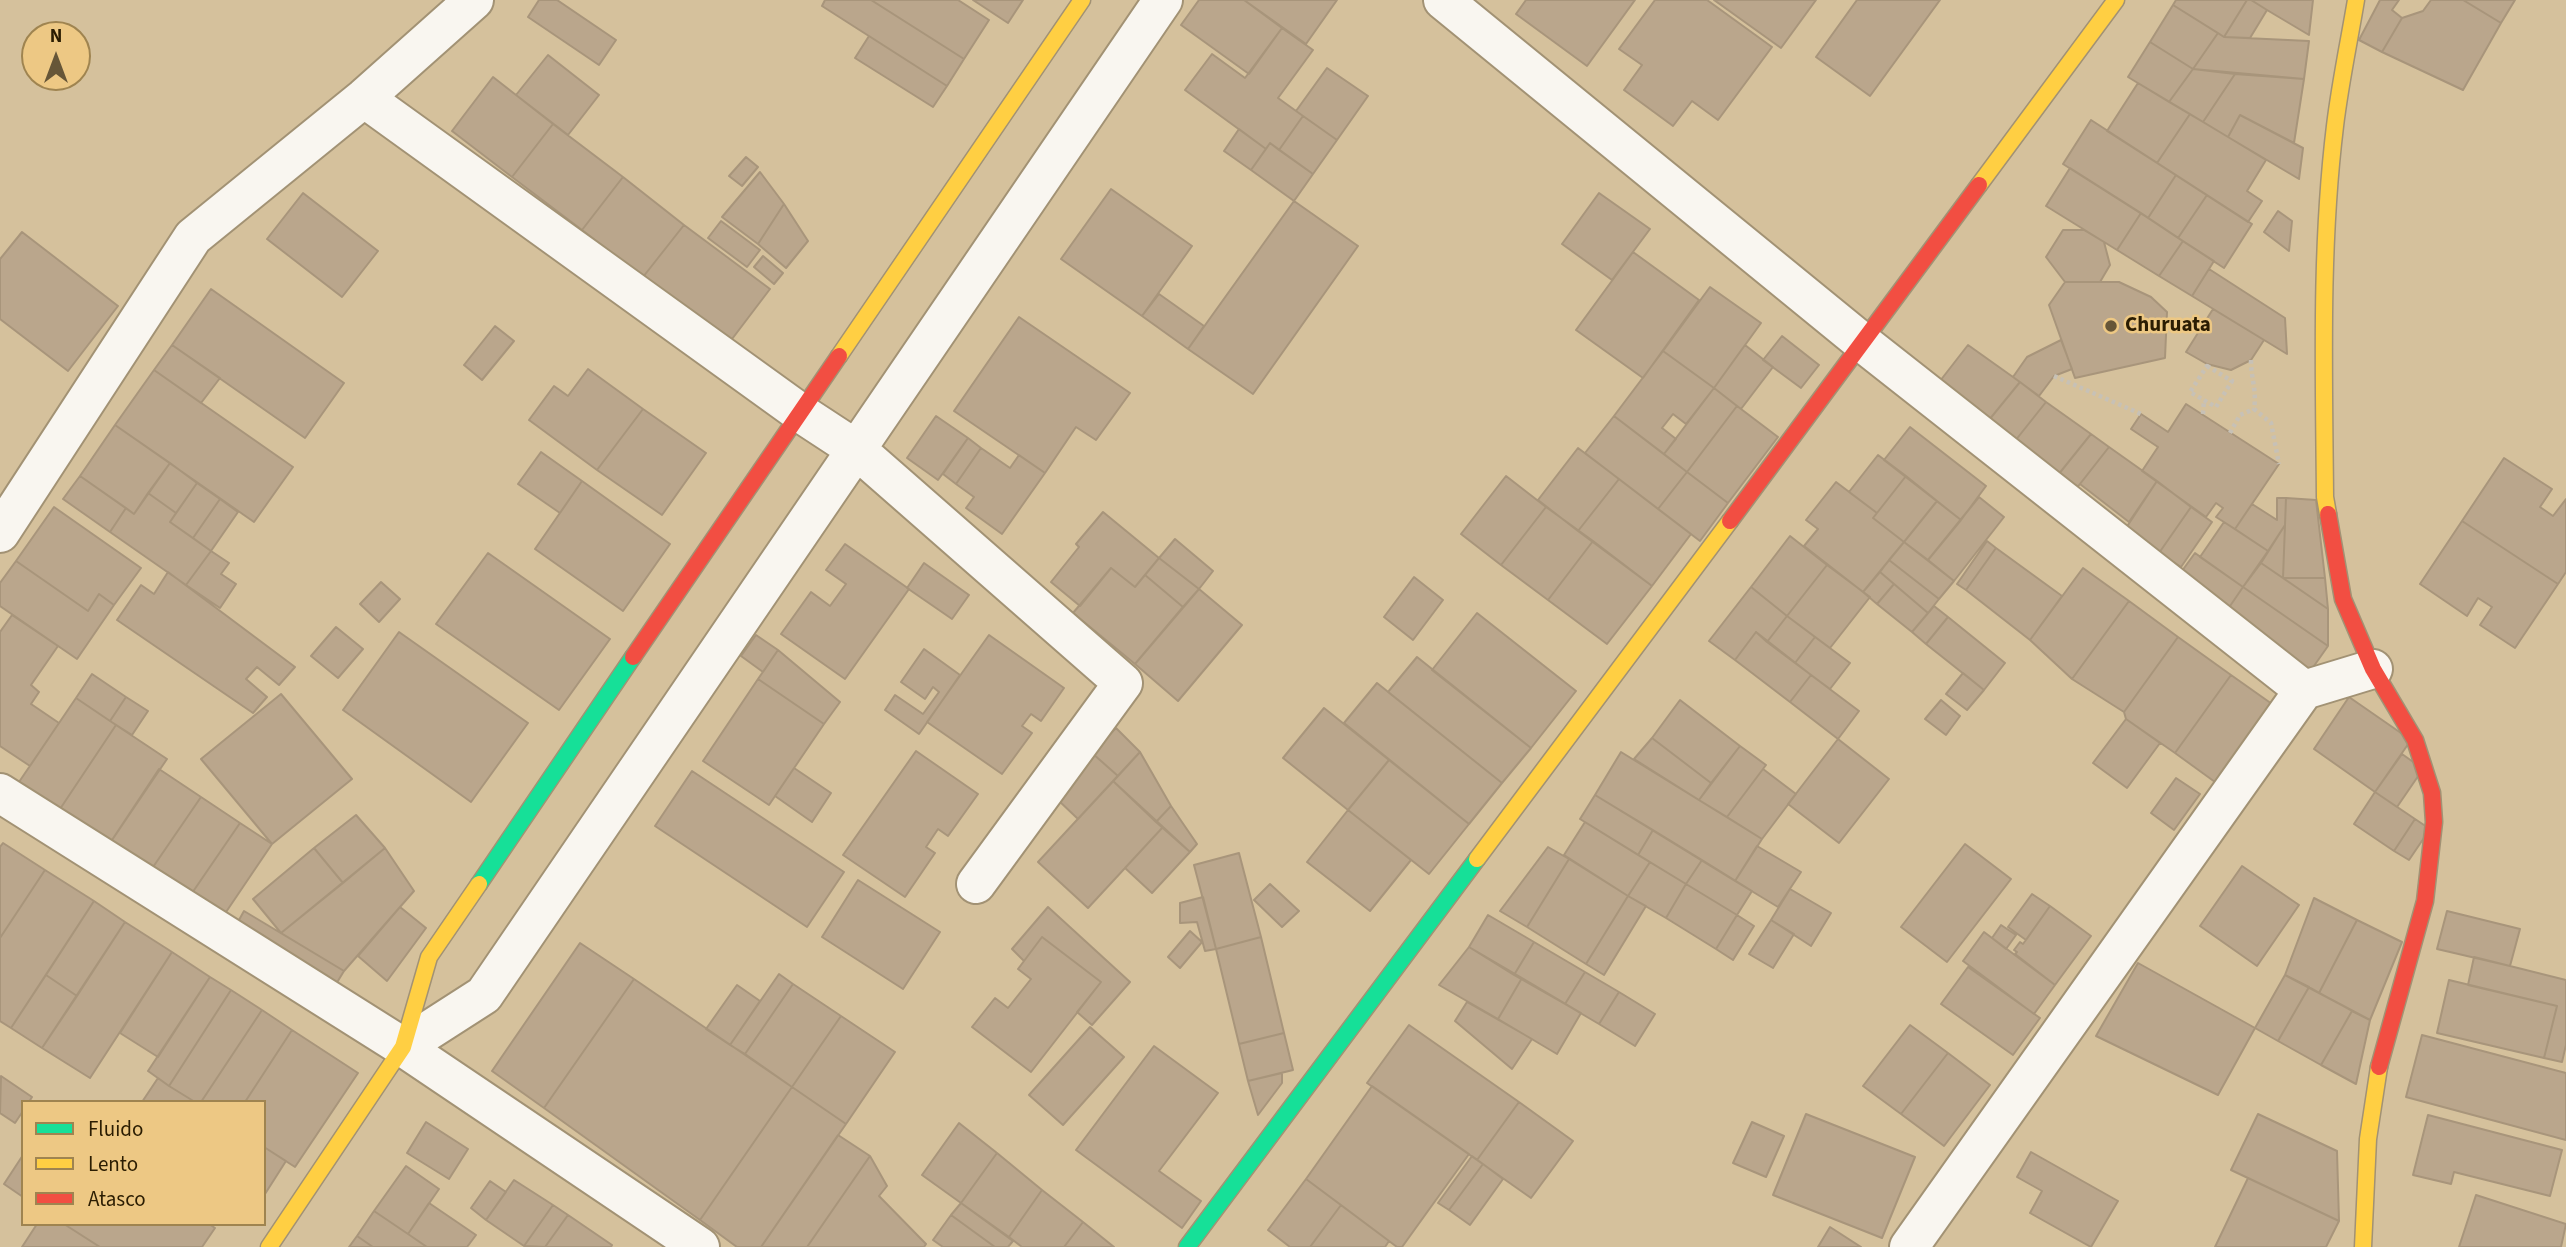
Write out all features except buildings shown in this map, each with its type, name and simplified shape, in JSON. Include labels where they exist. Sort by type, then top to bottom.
[{"type":"street","points":[[0,533],[194,237],[364,97],[474,0]]},
{"type":"street","points":[[269,1247],[403,1047],[429,957],[1082,0]]},
{"type":"street","points":[[403,1047],[484,995],[1163,0]]},
{"type":"street","points":[[1443,0],[1863,343],[2304,690]]},
{"type":"street","points":[[1187,1247],[2116,0]]},
{"type":"street","points":[[2356,0],[2335,125],[2328,209],[2324,293],[2325,497],[2343,598],[2373,669],[2415,740],[2432,793],[2434,822],[2425,901],[2378,1069],[2368,1139],[2363,1247]]},
{"type":"street","points":[[364,97],[802,414],[858,450],[1123,683],[976,884]]},
{"type":"street","points":[[1909,1247],[2304,690],[2373,669]]},
{"type":"street","points":[[0,793],[403,1047],[700,1247]]},
{"type":"path","points":[[2251,360],[2251,378],[2257,391],[2255,409]]},
{"type":"path","points":[[2207,366],[2220,371],[2232,381],[2217,407],[2204,400],[2190,392],[2207,366]]},
{"type":"path","points":[[2054,376],[2140,414]]},
{"type":"path","points":[[2203,414],[2204,400]]},
{"type":"path","points":[[2230,433],[2240,415],[2255,409]]},
{"type":"path","points":[[2255,409],[2271,423],[2279,464]]},
{"type":"traffic: fast","points":[[479,884],[633,657]]},
{"type":"traffic: fast","points":[[1187,1247],[1477,859]]},
{"type":"traffic: slow","points":[[839,356],[1082,0]]},
{"type":"traffic: slow","points":[[1979,185],[2116,0]]},
{"type":"traffic: slow","points":[[2328,514],[2325,497],[2324,358],[2327,218],[2337,110],[2356,0]]},
{"type":"traffic: slow","points":[[1477,859],[1730,521]]},
{"type":"traffic: slow","points":[[269,1247],[403,1047],[429,957],[479,884]]},
{"type":"traffic: slow","points":[[2363,1247],[2368,1139],[2379,1067]]},
{"type":"traffic: jam","points":[[1730,521],[1979,185]]},
{"type":"traffic: jam","points":[[633,657],[839,356]]},
{"type":"traffic: jam","points":[[2328,514],[2343,599],[2373,669],[2415,740],[2432,793],[2434,822],[2425,901],[2379,1067]]},
{"type":"place","name":"Churuata","points":[[2111,326]]}]
